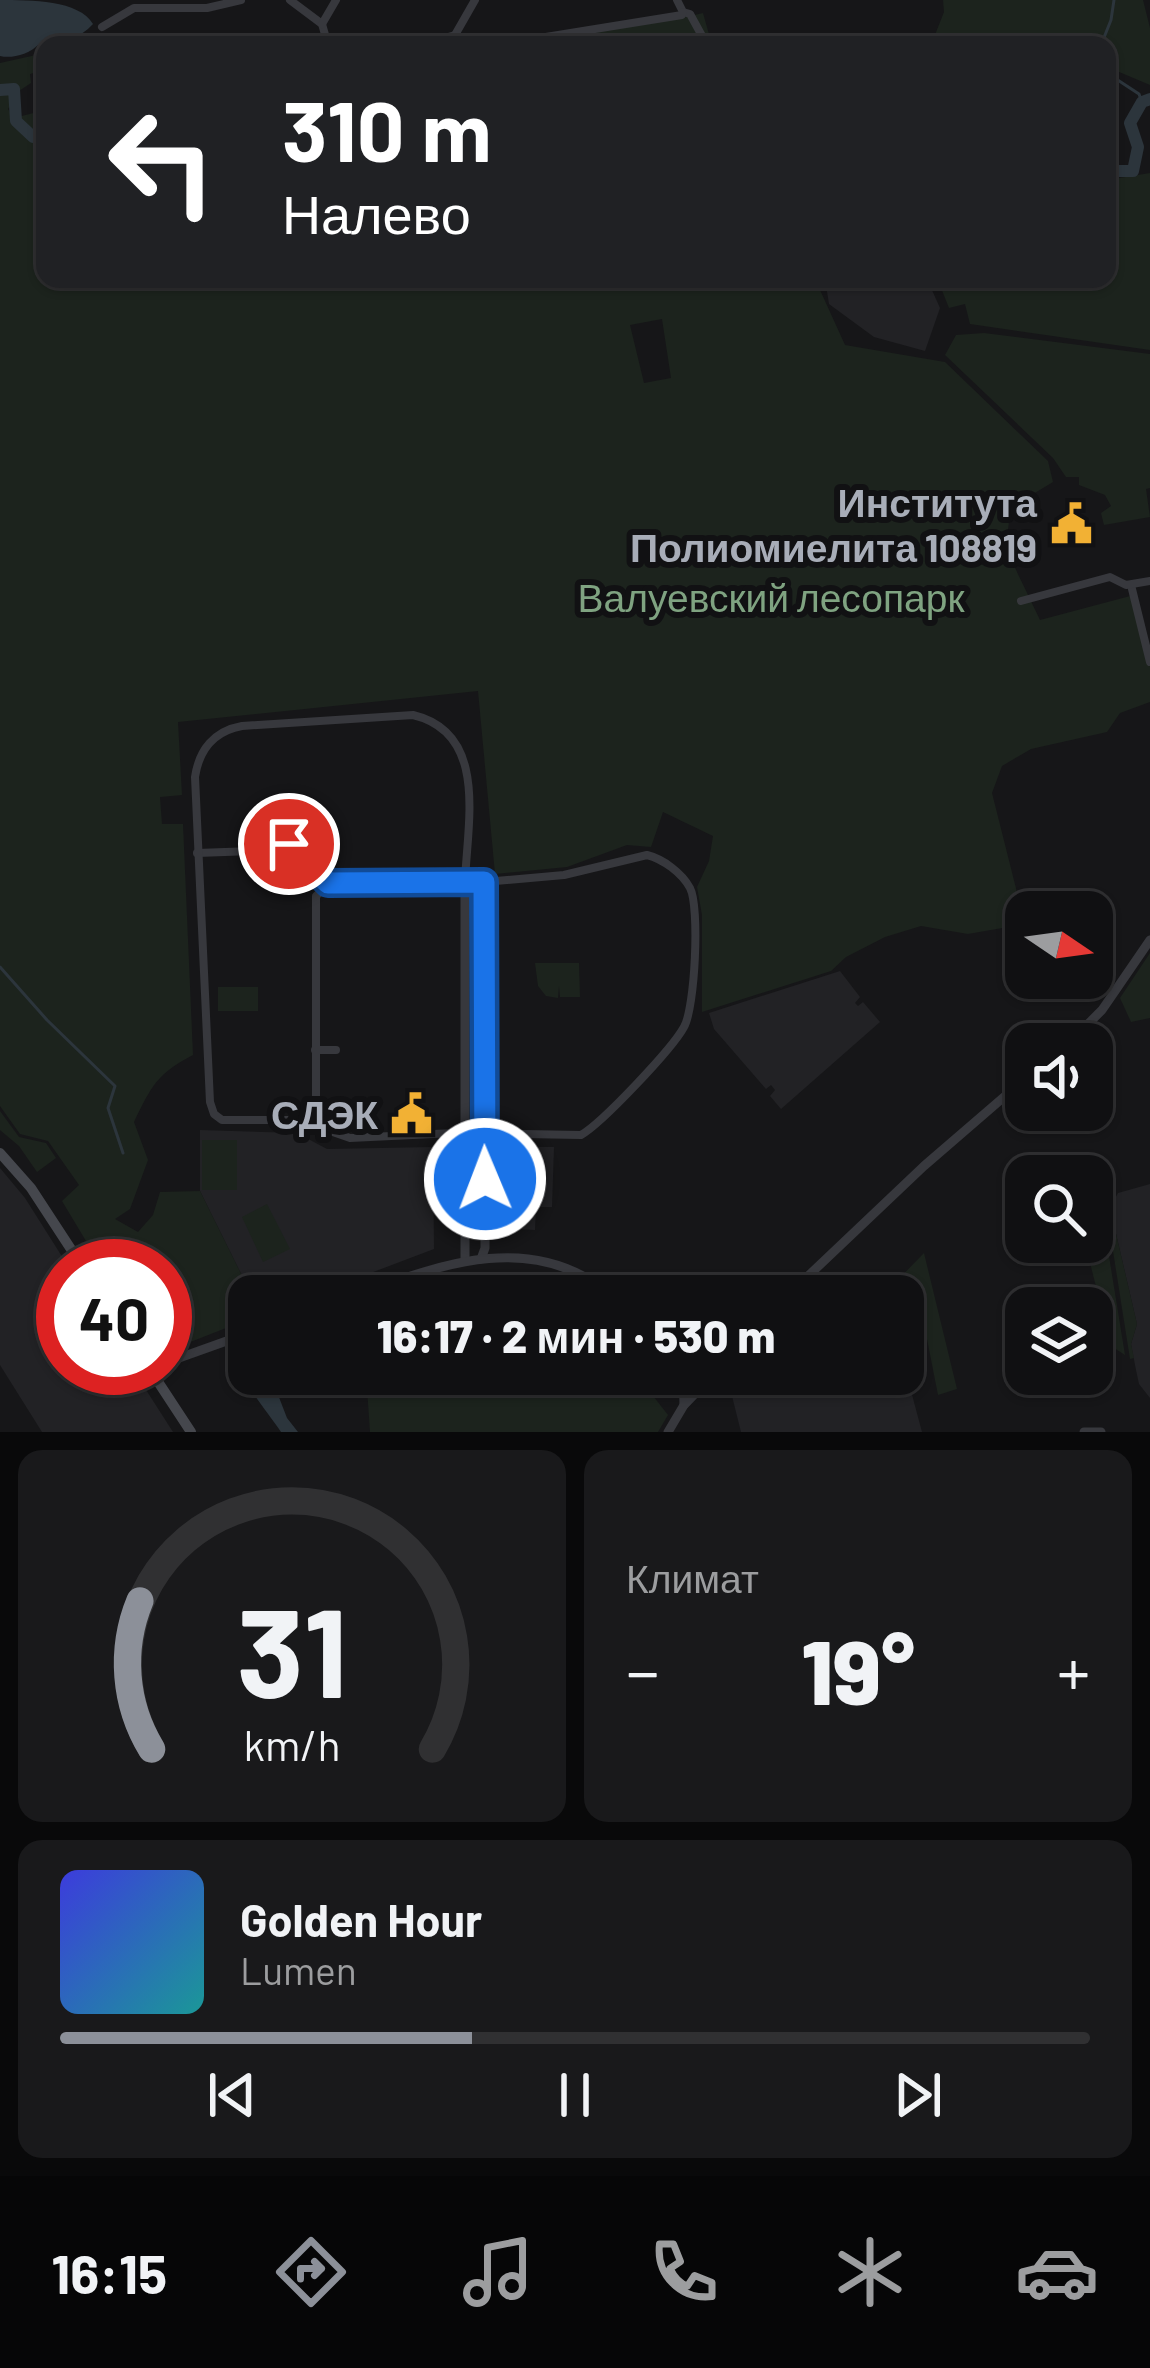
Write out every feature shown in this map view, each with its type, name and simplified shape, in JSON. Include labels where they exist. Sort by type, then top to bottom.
[{"type":"main road","points":[[0,1153],[31,1188],[64,1239]]},
{"type":"main road","points":[[167,1395],[190,1432]]},
{"type":"street","points":[[102,27],[134,8],[208,8],[241,0]]},
{"type":"street","points":[[290,0],[322,24],[325,36]]},
{"type":"street","points":[[322,24],[336,0]]},
{"type":"street","points":[[449,36],[455,34],[475,0]]},
{"type":"street","points":[[677,0],[702,36]]},
{"type":"street","points":[[552,36],[683,12]]},
{"type":"street","points":[[1021,601],[1110,577],[1131,585],[1150,581]]},
{"type":"street","points":[[1131,585],[1150,662]]},
{"type":"street","points":[[317,1120],[222,1120],[212,1110],[197,853],[198,760],[214,738],[230,728],[413,715],[447,731],[466,763],[465,1260]]},
{"type":"street","points":[[197,853],[289,844],[328,883]]},
{"type":"street","points":[[647,855],[682,877],[693,894],[694,910],[689,1017],[674,1041],[581,1135],[342,1137],[327,1130],[317,1120],[314,904],[319,891],[328,883],[484,882],[564,875],[647,855]]},
{"type":"street","points":[[481,1259],[485,1249],[484,882]]},
{"type":"street","points":[[1089,1023],[1150,940]]},
{"type":"street","points":[[316,1050],[335,1049]]},
{"type":"street","points":[[809,1275],[1005,1096]]},
{"type":"street","points":[[410,1275],[481,1259],[561,1266],[581,1275]]},
{"type":"street","points":[[192,1353],[228,1340]]},
{"type":"street","points":[[684,1395],[684,1405]]},
{"type":"street","points":[[668,1432],[692,1395]]},
{"type":"street","points":[[1084,1432],[1101,1432]]},
{"type":"shaded area","points":[[0,0],[66,6],[93,24],[77,36],[36,36],[36,46],[30,51],[0,56]]},
{"type":"shaded area","points":[[826,288],[931,288],[940,308],[925,351],[874,337],[829,304]]},
{"type":"shaded area","points":[[840,971],[860,997],[855,1003],[863,1002],[880,1022],[781,1109],[770,1096],[775,1090],[771,1085],[766,1089],[714,1029],[709,1013]]},
{"type":"shaded area","points":[[200,1130],[297,1133],[327,1149],[433,1147],[434,1249],[365,1275],[242,1275],[200,1191]]},
{"type":"shaded area","points":[[504,1147],[554,1147],[552,1207],[536,1207],[535,1230],[492,1228],[492,1153]]},
{"type":"shaded area","points":[[0,1168],[51,1239],[36,1239],[36,1395],[149,1395],[173,1432],[42,1432],[0,1365]]},
{"type":"shaded area","points":[[1150,1184],[1150,1398],[1139,1384],[1131,1344],[1137,1324],[1113,1221],[1118,1193]]},
{"type":"shaded area","points":[[254,1395],[278,1395],[298,1432],[281,1432]]},
{"type":"shaded area","points":[[732,1395],[912,1395],[922,1432],[741,1432]]},
{"type":"green space","points":[[943,0],[1143,0],[1150,28],[1150,85],[1116,71],[1116,36],[935,36],[944,12]]},
{"type":"green space","points":[[703,13],[709,36],[558,36]]},
{"type":"green space","name":"Валуевский лесопарк","points":[[36,55],[31,83],[19,91],[8,109],[14,118],[36,112],[36,288],[819,288],[845,345],[945,362],[1048,461],[1053,482],[1033,494],[1032,514],[1009,521],[1006,549],[1040,620],[1134,595],[1150,667],[1150,702],[1120,713],[1107,732],[1031,749],[1002,766],[992,793],[1017,891],[1005,891],[1005,928],[968,934],[921,926],[885,937],[846,957],[831,971],[702,1012],[702,915],[697,887],[709,861],[713,836],[663,812],[651,847],[627,845],[567,867],[495,874],[478,691],[178,722],[182,795],[160,797],[162,824],[183,824],[193,1055],[157,1082],[134,1122],[148,1160],[130,1209],[115,1219],[138,1232],[153,1215],[160,1192],[200,1191],[242,1275],[228,1275],[228,1327],[192,1341],[192,1239],[85,1239],[62,1201],[79,1185],[48,1141],[20,1134],[0,1106],[0,63]],"holes":[[[662,319],[671,378],[644,383],[630,325]]]},
{"type":"green space","points":[[1150,173],[1150,350],[970,324],[965,304],[949,308],[941,288],[1116,288],[1116,179]]},
{"type":"green space","points":[[984,333],[1150,354],[1150,488],[1146,489],[1150,517],[1104,525],[1101,513],[1111,506],[1105,495],[1079,485],[1079,477],[1066,477],[1053,458],[945,355],[956,335]]},
{"type":"green space","points":[[1150,953],[1150,1018],[1131,1022],[1120,998]]},
{"type":"green space","points":[[535,963],[579,963],[580,997],[560,997],[559,986],[558,998],[546,996],[538,986]]},
{"type":"green space","points":[[218,987],[258,987],[258,1011],[218,1011]]},
{"type":"green space","points":[[0,1111],[19,1137],[46,1143],[56,1158],[37,1172],[19,1146],[0,1130]]},
{"type":"green space","points":[[202,1140],[237,1140],[237,1190],[202,1190]]},
{"type":"green space","points":[[267,1204],[290,1249],[263,1262],[242,1217]]},
{"type":"green space","points":[[1113,1221],[1137,1324],[1131,1344],[1134,1358],[1130,1359],[1113,1251]]},
{"type":"green space","points":[[924,1253],[957,1389],[938,1395],[924,1329],[924,1275],[903,1275]]},
{"type":"green space","points":[[1090,1263],[1110,1263],[1125,1355],[1113,1347],[1113,1287],[1096,1287]]},
{"type":"green space","points":[[367,1395],[652,1395],[668,1415],[658,1432],[370,1432]]},
{"type":"waterway","points":[[1105,36],[1114,0]]},
{"type":"waterway","points":[[1116,79],[1139,94],[1142,102]]},
{"type":"waterway","points":[[0,86],[6,89]]},
{"type":"waterway","points":[[0,90],[14,89],[16,121],[36,137]]},
{"type":"waterway","points":[[1116,171],[1133,171],[1138,147],[1130,123],[1142,102],[1150,99]]},
{"type":"waterway","points":[[0,967],[115,1086],[108,1108],[123,1153]]},
{"type":"place","name":"Института Полиомиелита 108819","points":[[1071,523]]},
{"type":"place","name":"СДЭК","points":[[412,1113]]},
{"type":"route","points":[[289,844],[328,883],[484,882],[485,1179]]}]
